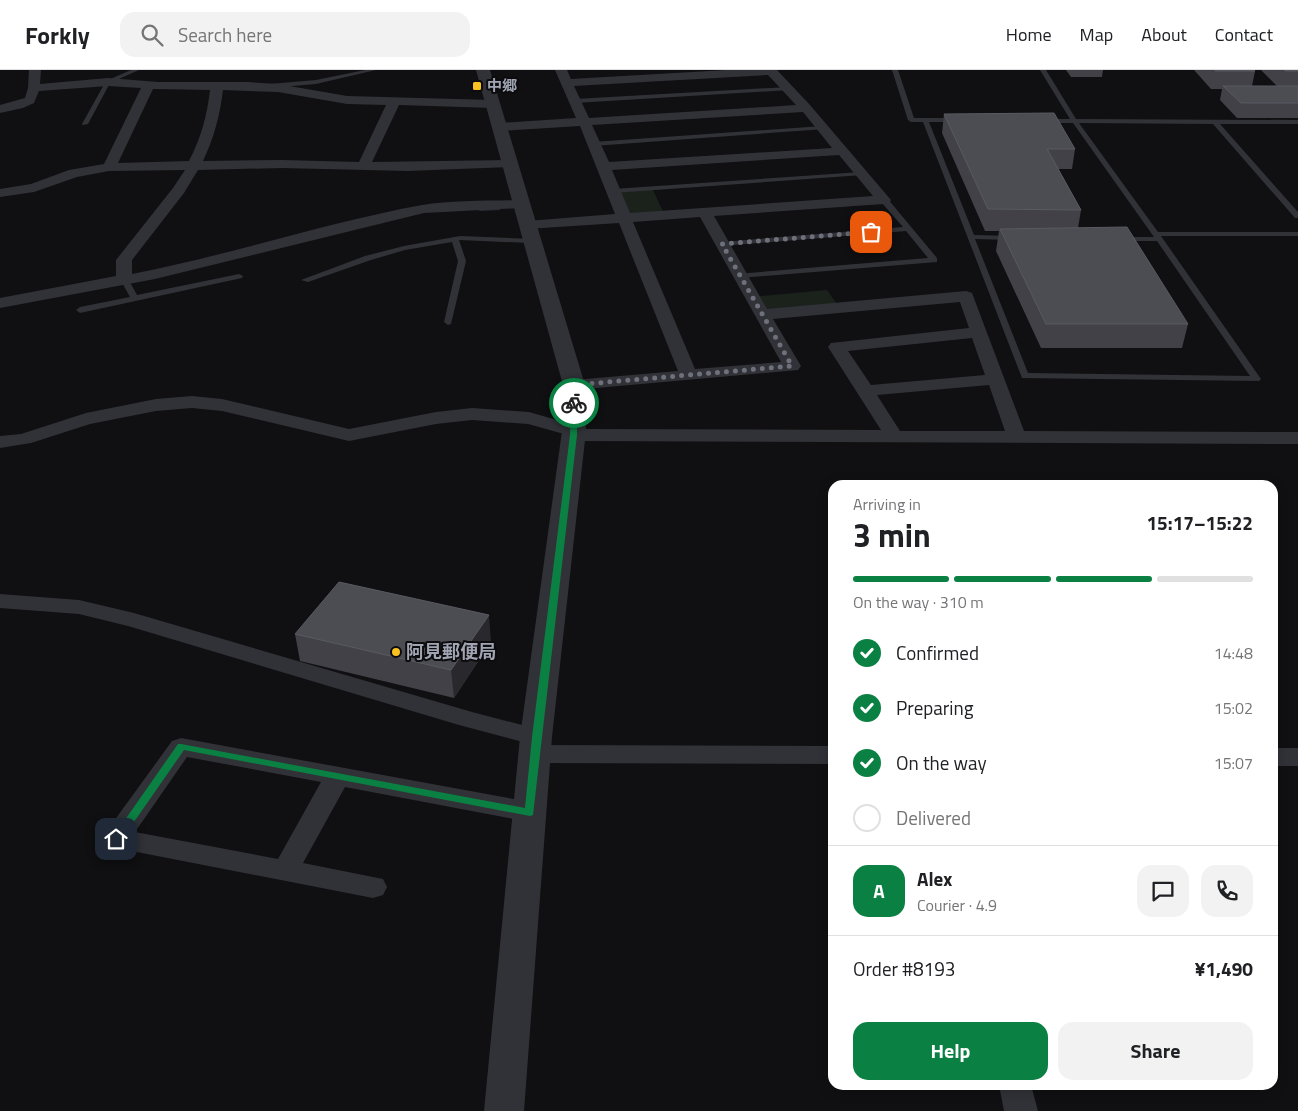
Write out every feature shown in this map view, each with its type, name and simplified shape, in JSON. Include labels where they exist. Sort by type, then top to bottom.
[{"type":"street","points":[[0,110],[30,100],[34,88],[35,70]]},
{"type":"street","points":[[483,70],[574,385],[574,433],[535,745],[504,1111]]},
{"type":"street","points":[[561,70],[604,166],[689,375]]},
{"type":"street","points":[[567,83],[770,70],[806,108],[884,200]]},
{"type":"street","points":[[34,88],[108,82],[149,85],[262,87],[347,100],[394,102],[496,115],[583,122],[806,108]]},
{"type":"street","points":[[109,167],[149,85]]},
{"type":"street","points":[[124,279],[124,260],[179,190],[195,164],[206,138],[214,110],[217,85]]},
{"type":"street","points":[[364,165],[394,102]]},
{"type":"street","points":[[604,166],[842,151]]},
{"type":"street","points":[[0,192],[34,188],[74,174],[109,167],[195,164],[408,167],[510,163]]},
{"type":"street","points":[[0,303],[156,274],[424,209],[526,223],[624,219],[884,200]]},
{"type":"street","points":[[574,385],[792,366],[739,276],[705,213]]},
{"type":"street","points":[[762,314],[966,296],[1017,437]]},
{"type":"street","points":[[895,437],[837,347],[979,332]]},
{"type":"street","points":[[865,391],[996,379]]},
{"type":"street","points":[[0,442],[24,439],[86,419],[156,405],[192,402],[222,405],[348,436],[436,418],[472,414],[529,418],[574,433],[895,437],[1298,438]]},
{"type":"street","points":[[0,601],[79,607],[134,620],[459,716],[535,745],[828,754]]},
{"type":"street","points":[[373,887],[116,839],[181,747],[530,812]]},
{"type":"street","points":[[1278,757],[1298,757]]},
{"type":"street","points":[[285,871],[338,776]]},
{"type":"street","points":[[1016,1090],[1020,1111]]},
{"type":"lane","points":[[85,124],[108,82],[136,70]]},
{"type":"lane","points":[[262,87],[316,82],[373,70]]},
{"type":"lane","points":[[895,70],[911,120],[962,120]]},
{"type":"lane","points":[[925,120],[1025,376],[1256,379],[1158,237],[1075,122],[1043,70]]},
{"type":"lane","points":[[575,102],[788,89]]},
{"type":"lane","points":[[1038,121],[1298,122]]},
{"type":"lane","points":[[1215,122],[1298,216]]},
{"type":"lane","points":[[593,144],[823,128]]},
{"type":"lane","points":[[613,191],[861,174]]},
{"type":"lane","points":[[739,276],[934,260],[884,200]]},
{"type":"lane","points":[[305,280],[368,258],[455,239],[485,237],[526,223]]},
{"type":"lane","points":[[722,244],[908,229]]},
{"type":"lane","points":[[1110,239],[1298,234]]},
{"type":"lane","points":[[971,237],[1020,238]]},
{"type":"lane","points":[[448,322],[462,261],[455,239]]},
{"type":"lane","points":[[80,310],[239,276]]},
{"type":"lane","points":[[124,279],[135,298]]},
{"type":"shaded area","points":[[652,188],[665,216],[624,219],[613,191]]},
{"type":"shaded area","points":[[827,290],[839,307],[762,315],[751,297]]},
{"type":"building","points":[[1254,70],[1255,71],[1215,71]]},
{"type":"building","points":[[1223,86],[1298,86],[1298,103],[1241,103]]},
{"type":"building","points":[[1054,113],[1075,149],[1047,149],[1081,210],[988,209],[944,114]]},
{"type":"building","points":[[1127,227],[1188,324],[1046,324],[1000,229]]},
{"type":"building","points":[[339,582],[489,615],[451,670],[295,634]]},
{"type":"waterway","points":[[480,210],[498,209]]},
{"type":"way so far","points":[[574,403],[574,385],[792,366],[722,244],[871,232]]},
{"type":"place","name":"中郷","points":[[477,86]]},
{"type":"place","name":"阿見郵便局","points":[[396,652]]},
{"type":"route","points":[[116,839],[181,747],[530,812],[536,737],[573,435],[574,403]]}]
